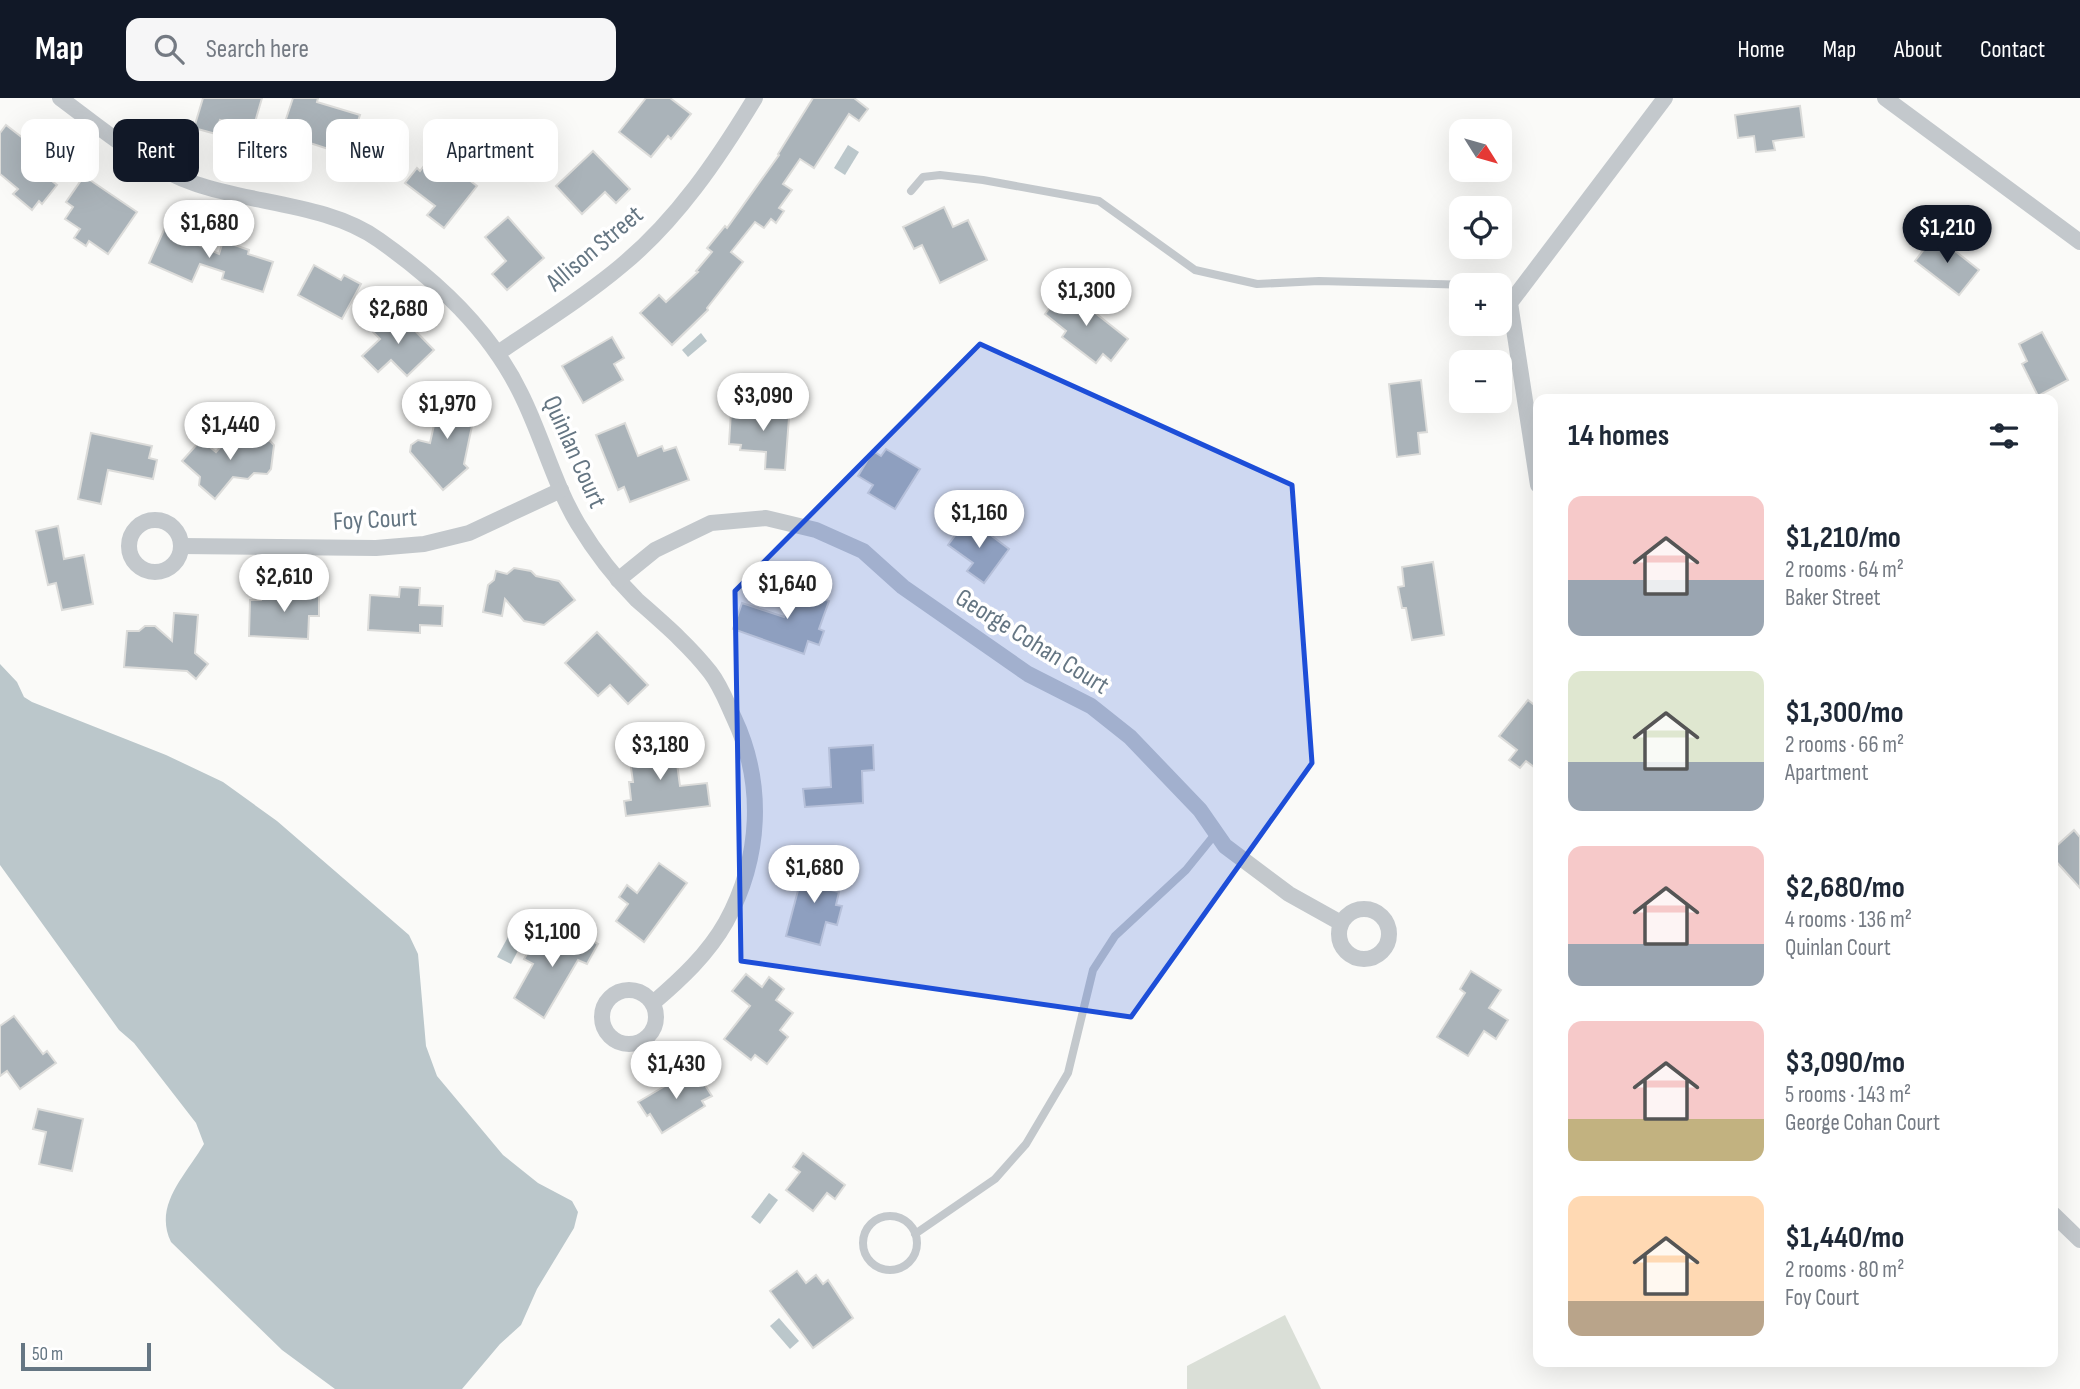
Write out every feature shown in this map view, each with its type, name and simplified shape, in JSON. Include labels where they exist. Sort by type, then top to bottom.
[{"type":"street","name":"Quinlan Court","points":[[60,98],[169,173],[228,194],[310,209],[375,237],[447,294],[498,353],[521,393],[576,520],[595,551],[618,580],[680,638],[712,675],[741,732],[753,769],[756,825],[749,862],[737,899],[725,923],[704,953],[653,1003]]},
{"type":"street","name":"Allison Street","points":[[498,353],[622,265],[662,227],[727,144],[755,98]]},
{"type":"street","points":[[1512,289],[1665,98]]},
{"type":"street","points":[[1885,98],[2080,242]]},
{"type":"street","points":[[1512,336],[1533,457]]},
{"type":"street","name":"Foy Court","points":[[181,546],[376,548],[424,544],[469,533],[561,489]]},
{"type":"street","name":"George Cohan Court","points":[[618,580],[654,550],[711,523],[766,518],[816,530],[863,551],[903,587],[1028,674],[1091,706],[1130,737],[1200,810],[1225,846],[1289,894],[1341,923]]},
{"type":"street","points":[[2058,1219],[2080,1240]]},
{"type":"lane","points":[[911,191],[923,177],[940,175],[1099,201],[1195,270],[1257,284],[1319,281],[1449,284]]},
{"type":"lane","points":[[915,1234],[995,1180],[1026,1144],[1068,1073],[1093,970],[1115,936],[1186,870],[1216,833]]},
{"type":"lane","points":[[896,1216],[904,1220],[915,1234],[915,1251],[905,1265],[897,1269],[879,1268],[872,1263],[863,1248],[866,1230],[878,1218],[896,1216]]},
{"type":"highlighted area","points":[[980,344],[1292,485],[1312,763],[1131,1017],[741,961],[735,591]]},
{"type":"shaded area","points":[[848,145],[859,152],[845,175],[834,168]]},
{"type":"shaded area","points":[[701,333],[707,341],[688,357],[682,350]]},
{"type":"shaded area","points":[[739,385],[766,387],[765,398],[738,395]]},
{"type":"shaded area","points":[[0,664],[17,682],[24,697],[32,702],[166,755],[223,782],[277,821],[409,935],[418,954],[426,1046],[437,1076],[503,1155],[538,1183],[572,1201],[578,1212],[574,1228],[537,1289],[521,1325],[500,1344],[462,1389],[335,1389],[282,1350],[171,1242],[166,1215],[169,1203],[204,1144],[196,1123],[134,1043],[119,1030],[0,865]]},
{"type":"shaded area","points":[[512,930],[525,937],[511,964],[497,957]]},
{"type":"shaded area","points":[[769,1193],[778,1200],[760,1224],[751,1217]]},
{"type":"shaded area","points":[[1285,1315],[1321,1389],[1187,1389],[1187,1366]]},
{"type":"shaded area","points":[[779,1318],[799,1341],[790,1349],[770,1326]]},
{"type":"building","points":[[203,98],[262,98],[256,119],[213,119],[213,133],[199,129],[199,119],[197,119]]},
{"type":"building","points":[[293,98],[318,98],[317,102],[360,115],[359,119],[326,119],[326,148],[312,144],[312,119],[286,119]]},
{"type":"building","points":[[646,98],[670,98],[691,114],[671,139],[668,136],[651,157],[619,132]]},
{"type":"building","points":[[813,98],[854,98],[868,109],[859,121],[849,114],[814,168],[800,159],[783,184],[792,190],[779,208],[784,211],[776,223],[771,219],[764,228],[755,222],[731,252],[743,262],[708,310],[672,345],[640,313],[659,295],[666,302],[698,272],[696,271],[712,252],[707,248],[725,226],[727,228],[779,155]]},
{"type":"building","points":[[1800,106],[1804,137],[1773,141],[1775,150],[1756,152],[1754,136],[1738,138],[1735,115]]},
{"type":"building","points":[[6,125],[21,137],[21,182],[53,182],[57,185],[42,204],[39,201],[32,210],[13,194],[18,189],[0,174],[0,133]]},
{"type":"building","points":[[593,151],[630,189],[616,203],[605,192],[582,214],[556,186]]},
{"type":"building","points":[[423,167],[423,182],[472,182],[477,186],[444,228],[427,215],[435,206],[405,183],[409,182],[417,168],[420,171]]},
{"type":"building","points":[[80,182],[93,182],[137,212],[108,254],[89,241],[86,246],[74,238],[80,229],[65,219],[73,207],[66,202]]},
{"type":"building","points":[[944,207],[953,227],[968,220],[987,260],[940,283],[922,245],[914,249],[903,227]]},
{"type":"building","points":[[508,217],[544,258],[507,290],[492,274],[506,261],[485,237]]},
{"type":"building","points":[[168,221],[184,229],[180,237],[219,254],[223,241],[249,250],[248,254],[273,262],[263,292],[222,279],[224,272],[200,264],[192,282],[149,263]]},
{"type":"building","points":[[1935,235],[1979,270],[1959,295],[1915,261]]},
{"type":"building","points":[[314,265],[341,280],[344,275],[361,284],[342,319],[298,295]]},
{"type":"building","points":[[1065,289],[1128,339],[1111,361],[1103,354],[1096,363],[1062,337],[1066,331],[1045,314]]},
{"type":"building","points":[[395,310],[434,350],[407,376],[391,360],[378,372],[362,356],[380,339],[373,332]]},
{"type":"building","points":[[2042,332],[2068,380],[2037,394],[2022,364],[2027,361],[2019,344]]},
{"type":"building","points":[[612,337],[624,358],[614,364],[623,380],[583,403],[562,366]]},
{"type":"building","points":[[1421,380],[1427,432],[1418,433],[1420,454],[1397,457],[1389,384]]},
{"type":"building","points":[[429,398],[454,404],[459,398],[477,402],[464,464],[468,468],[443,490],[410,452],[411,445],[418,440],[430,443],[436,416],[426,413]]},
{"type":"building","points":[[764,403],[790,405],[785,470],[765,469],[766,452],[740,450],[741,445],[729,444],[731,411],[763,414]]},
{"type":"building","points":[[625,423],[638,456],[662,446],[664,451],[676,447],[689,480],[630,502],[624,487],[618,490],[596,435]]},
{"type":"building","points":[[91,433],[152,446],[149,458],[157,460],[153,479],[108,470],[101,504],[78,499]]},
{"type":"building","points":[[231,435],[239,442],[250,443],[256,435],[265,436],[274,445],[271,469],[267,474],[254,473],[248,479],[233,477],[215,499],[199,485],[200,477],[182,461],[199,442],[205,443],[216,452]]},
{"type":"building","points":[[886,449],[920,469],[895,509],[868,493],[873,485],[858,476],[873,451],[881,456]]},
{"type":"building","points":[[968,518],[1009,549],[984,583],[967,571],[973,563],[948,545]]},
{"type":"building","points":[[58,526],[64,559],[84,555],[93,604],[62,610],[56,583],[48,585],[36,531]]},
{"type":"building","points":[[1433,562],[1444,635],[1412,640],[1406,608],[1402,608],[1398,587],[1404,586],[1402,567]]},
{"type":"building","points":[[514,568],[559,581],[575,600],[544,625],[524,621],[505,599],[502,616],[483,612],[488,585],[494,580],[496,571],[507,574]]},
{"type":"building","points":[[804,583],[818,588],[815,596],[829,601],[819,629],[824,631],[819,645],[808,641],[804,654],[733,629],[742,603],[784,617],[794,588],[802,591]]},
{"type":"building","points":[[400,587],[420,588],[419,605],[443,606],[442,626],[420,625],[420,633],[368,630],[370,595],[399,597]]},
{"type":"building","points":[[288,588],[319,588],[319,616],[309,616],[308,639],[249,636],[250,600],[261,600],[261,594],[288,594]]},
{"type":"building","points":[[174,613],[198,615],[195,653],[208,664],[196,679],[187,671],[124,667],[127,631],[139,631],[145,626],[155,626],[172,641]]},
{"type":"building","points":[[597,632],[648,685],[628,704],[610,685],[598,696],[565,663]]},
{"type":"building","points":[[1528,700],[1533,704],[1533,766],[1526,761],[1520,768],[1509,760],[1517,750],[1499,736]]},
{"type":"building","points":[[674,741],[680,786],[707,783],[710,806],[626,816],[624,801],[631,800],[629,782],[633,782],[628,746]]},
{"type":"building","points":[[873,745],[874,770],[862,771],[863,803],[805,807],[803,789],[831,787],[829,748]]},
{"type":"building","points":[[2074,830],[2080,837],[2080,888],[2058,864],[2058,844]]},
{"type":"building","points":[[806,860],[833,867],[827,889],[839,892],[836,905],[842,906],[837,925],[826,922],[820,945],[786,936]]},
{"type":"building","points":[[659,863],[687,883],[644,942],[616,921],[628,904],[619,897],[627,885],[637,893]]},
{"type":"building","points":[[565,926],[598,944],[587,964],[578,960],[544,1018],[514,998],[533,964],[524,959],[537,936],[554,946]]},
{"type":"building","points":[[1471,971],[1501,990],[1489,1008],[1508,1020],[1496,1039],[1484,1031],[1468,1056],[1437,1037],[1465,993],[1460,989]]},
{"type":"building","points":[[746,974],[762,987],[769,977],[784,989],[776,1000],[793,1013],[780,1030],[788,1037],[767,1064],[755,1055],[751,1060],[724,1039],[750,1006],[732,991]]},
{"type":"building","points":[[14,1016],[43,1054],[47,1051],[56,1063],[20,1089],[7,1071],[0,1076],[0,1026]]},
{"type":"building","points":[[684,1068],[694,1083],[701,1079],[712,1096],[702,1101],[705,1106],[662,1133],[650,1114],[647,1116],[638,1102],[670,1083],[667,1078]]},
{"type":"building","points":[[38,1109],[83,1119],[72,1171],[39,1164],[46,1132],[33,1129]]},
{"type":"building","points":[[803,1153],[845,1185],[835,1199],[827,1193],[813,1211],[786,1190],[800,1172],[793,1167]]},
{"type":"building","points":[[797,1271],[806,1283],[816,1275],[823,1284],[828,1280],[853,1318],[813,1348],[770,1291]]}]
